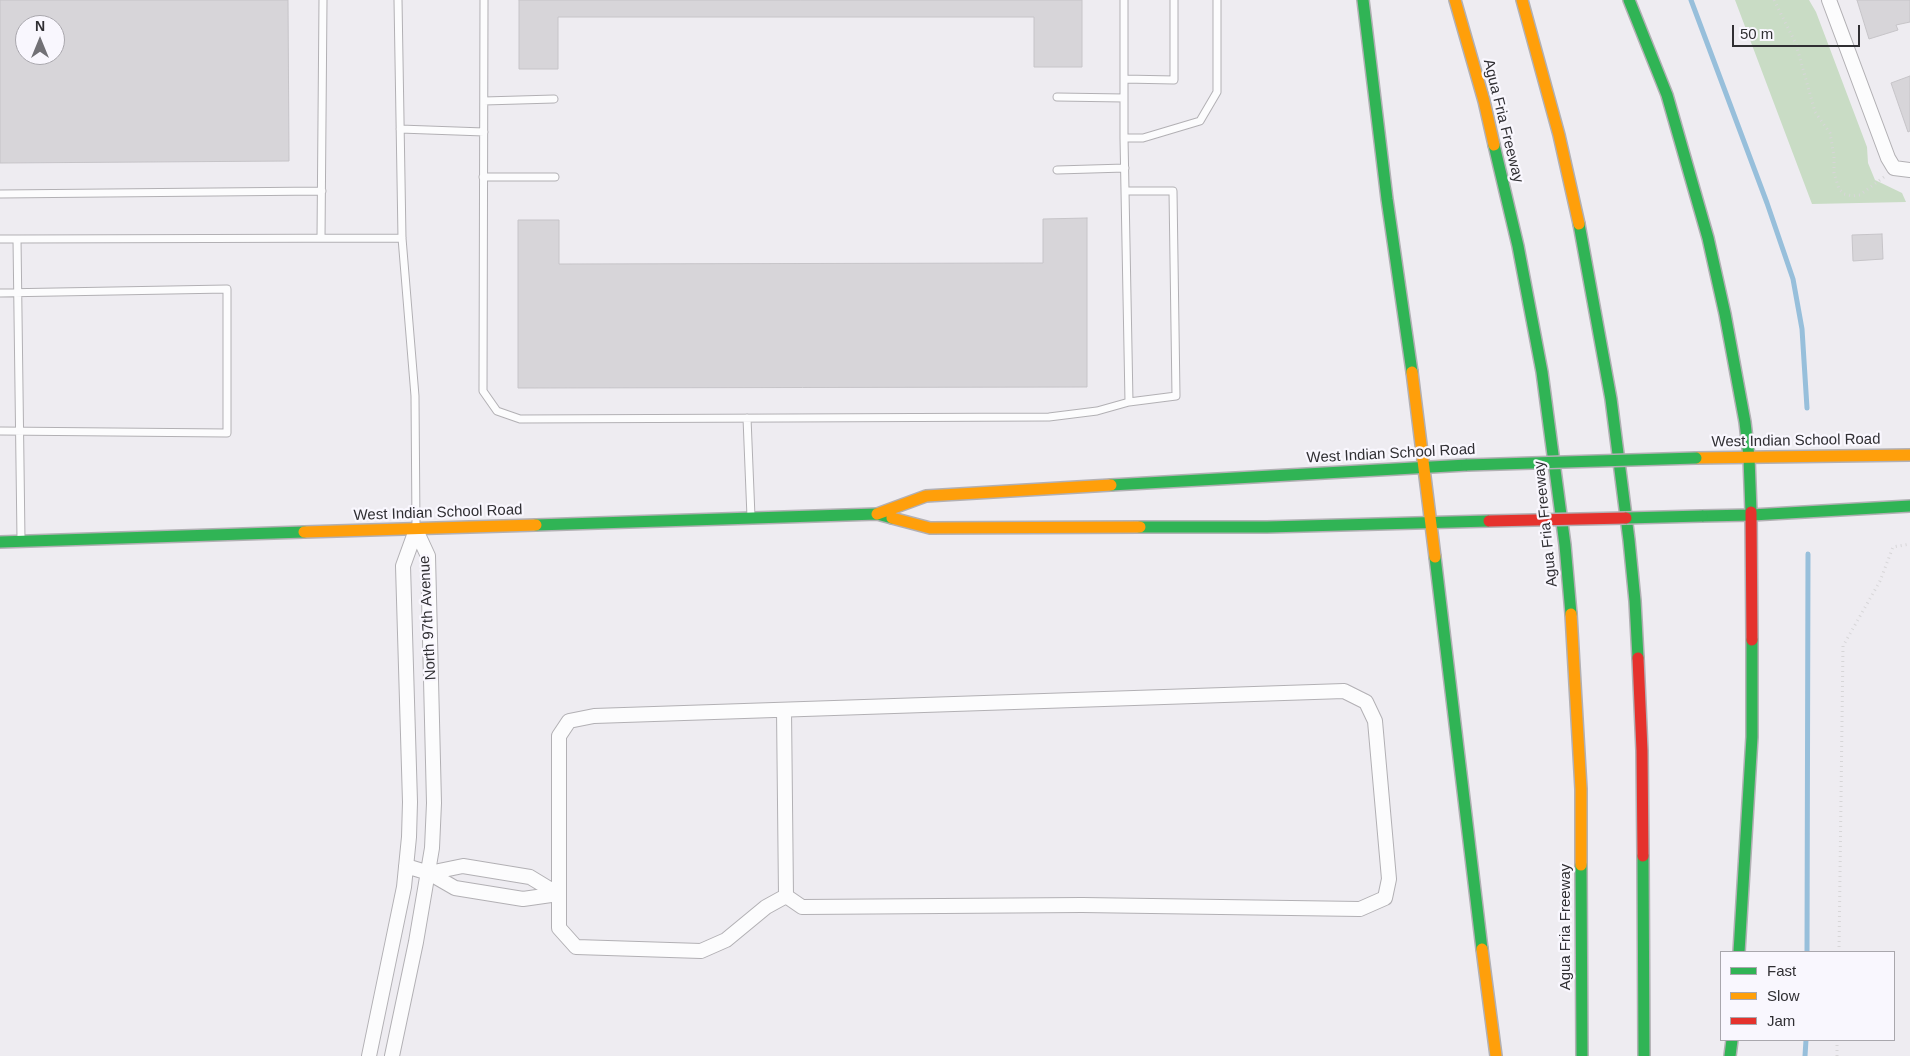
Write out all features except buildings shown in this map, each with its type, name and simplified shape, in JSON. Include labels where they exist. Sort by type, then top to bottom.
[{"type":"main road","points":[[1363,0],[1387,199],[1425,467],[1467,829],[1496,1056]]},
{"type":"main road","name":"Agua Fria Freeway","points":[[1455,0],[1484,101],[1518,246],[1542,372],[1566,545],[1581,789],[1582,1056]]},
{"type":"main road","points":[[1522,0],[1559,135],[1579,225],[1611,399],[1629,540],[1635,601],[1642,742],[1644,818],[1644,1056]]},
{"type":"main road","points":[[1629,0],[1667,95],[1704,221],[1725,314],[1745,422],[1752,515],[1752,737],[1739,951]]},
{"type":"main road","name":"West Indian School Road","points":[[876,514],[926,496],[1425,467],[1696,458],[1910,455]]},
{"type":"main road","name":"West Indian School Road","points":[[0,542],[876,514],[930,528],[1267,527],[1752,515],[1910,506]]},
{"type":"main road","points":[[1730,1056],[1732,1041]]},
{"type":"street","points":[[1829,0],[1888,158],[1894,168],[1910,170]]},
{"type":"street","name":"North 97th Avenue","points":[[370,1056],[404,887],[410,837],[403,566],[416,530]]},
{"type":"street","name":"North 97th Avenue","points":[[392,1056],[416,942],[432,848],[434,803],[428,556],[416,530]]},
{"type":"street","points":[[1344,691],[1366,702],[1375,722],[1389,879],[1385,898],[1360,909],[1082,905],[802,907],[786,896],[766,907],[726,940],[701,951],[576,947],[559,928],[558,894],[559,736],[570,721],[594,716],[1344,691]]},
{"type":"street","points":[[784,710],[786,896]]},
{"type":"street","points":[[406,866],[429,873],[455,888],[523,899],[558,894]]},
{"type":"street","points":[[429,873],[463,866],[530,877],[558,894]]},
{"type":"lane","points":[[321,238],[323,0]]},
{"type":"lane","points":[[398,0],[402,238],[415,396],[416,530]]},
{"type":"lane","points":[[484,0],[483,391],[497,411],[520,419],[1049,416],[1097,411],[1129,402],[1176,396],[1173,191],[1125,191]]},
{"type":"lane","points":[[1124,0],[1124,138],[1129,402]]},
{"type":"lane","points":[[1124,79],[1174,80],[1174,0]]},
{"type":"lane","points":[[1124,138],[1143,138],[1200,122],[1217,92],[1217,0]]},
{"type":"lane","points":[[1057,97],[1124,98]]},
{"type":"lane","points":[[484,101],[554,99]]},
{"type":"lane","points":[[400,129],[484,132]]},
{"type":"lane","points":[[1057,170],[1125,168]]},
{"type":"lane","points":[[483,177],[555,177]]},
{"type":"lane","points":[[0,194],[322,191]]},
{"type":"lane","points":[[0,239],[402,238]]},
{"type":"lane","points":[[17,239],[21,541]]},
{"type":"lane","points":[[0,293],[227,289],[227,433],[0,431]]},
{"type":"lane","points":[[747,418],[751,518]]},
{"type":"path","points":[[1774,0],[1796,44],[1815,112],[1830,133],[1834,156],[1834,173],[1839,189],[1844,194],[1852,196],[1860,194],[1894,168]]},
{"type":"path","points":[[1839,951],[1844,646],[1880,581],[1893,547],[1910,544]]},
{"type":"path","points":[[1837,1041],[1837,1056]]},
{"type":"green space","points":[[1735,0],[1809,0],[1816,12],[1867,147],[1868,163],[1875,180],[1902,193],[1906,202],[1812,204]]},
{"type":"waterway","points":[[1691,0],[1767,203],[1793,279],[1802,329],[1807,408]]},
{"type":"waterway","points":[[1807,951],[1808,554]]},
{"type":"waterway","points":[[1805,1056],[1806,1041]]},
{"type":"traffic: fast","points":[[1363,0],[1387,199],[1412,372]]},
{"type":"traffic: fast","points":[[1629,0],[1667,95],[1708,238],[1725,314],[1745,422],[1749,457],[1751,512]]},
{"type":"traffic: fast","points":[[1494,145],[1518,246],[1542,372],[1565,545],[1571,614]]},
{"type":"traffic: fast","points":[[1579,224],[1611,399],[1629,540],[1638,658]]},
{"type":"traffic: fast","points":[[1467,465],[1696,458]]},
{"type":"traffic: fast","points":[[1111,485],[1467,465]]},
{"type":"traffic: fast","points":[[1702,516],[1910,506]]},
{"type":"traffic: fast","points":[[536,525],[877,514],[892,518]]},
{"type":"traffic: fast","points":[[1626,518],[1702,516]]},
{"type":"traffic: fast","points":[[1140,527],[1267,527],[1489,521]]},
{"type":"traffic: fast","points":[[0,542],[304,532]]},
{"type":"traffic: fast","points":[[1435,557],[1482,949]]},
{"type":"traffic: fast","points":[[1739,951],[1752,737],[1752,640]]},
{"type":"traffic: fast","points":[[1643,856],[1644,1056]]},
{"type":"traffic: fast","points":[[1581,865],[1582,1056]]},
{"type":"traffic: fast","points":[[1730,1056],[1732,1041]]},
{"type":"traffic: slow","points":[[1455,0],[1484,101],[1494,145]]},
{"type":"traffic: slow","points":[[1522,0],[1559,135],[1579,224]]},
{"type":"traffic: slow","points":[[1412,372],[1435,557]]},
{"type":"traffic: slow","points":[[1696,458],[1910,455]]},
{"type":"traffic: slow","points":[[877,514],[926,496],[1111,485]]},
{"type":"traffic: slow","points":[[892,518],[930,528],[1140,527]]},
{"type":"traffic: slow","points":[[304,532],[536,525]]},
{"type":"traffic: slow","points":[[1571,614],[1581,789],[1581,865]]},
{"type":"traffic: slow","points":[[1482,949],[1496,1056]]},
{"type":"traffic: jam","points":[[1751,512],[1752,640]]},
{"type":"traffic: jam","points":[[1489,521],[1626,518]]},
{"type":"traffic: jam","points":[[1638,658],[1642,751],[1643,856]]}]
